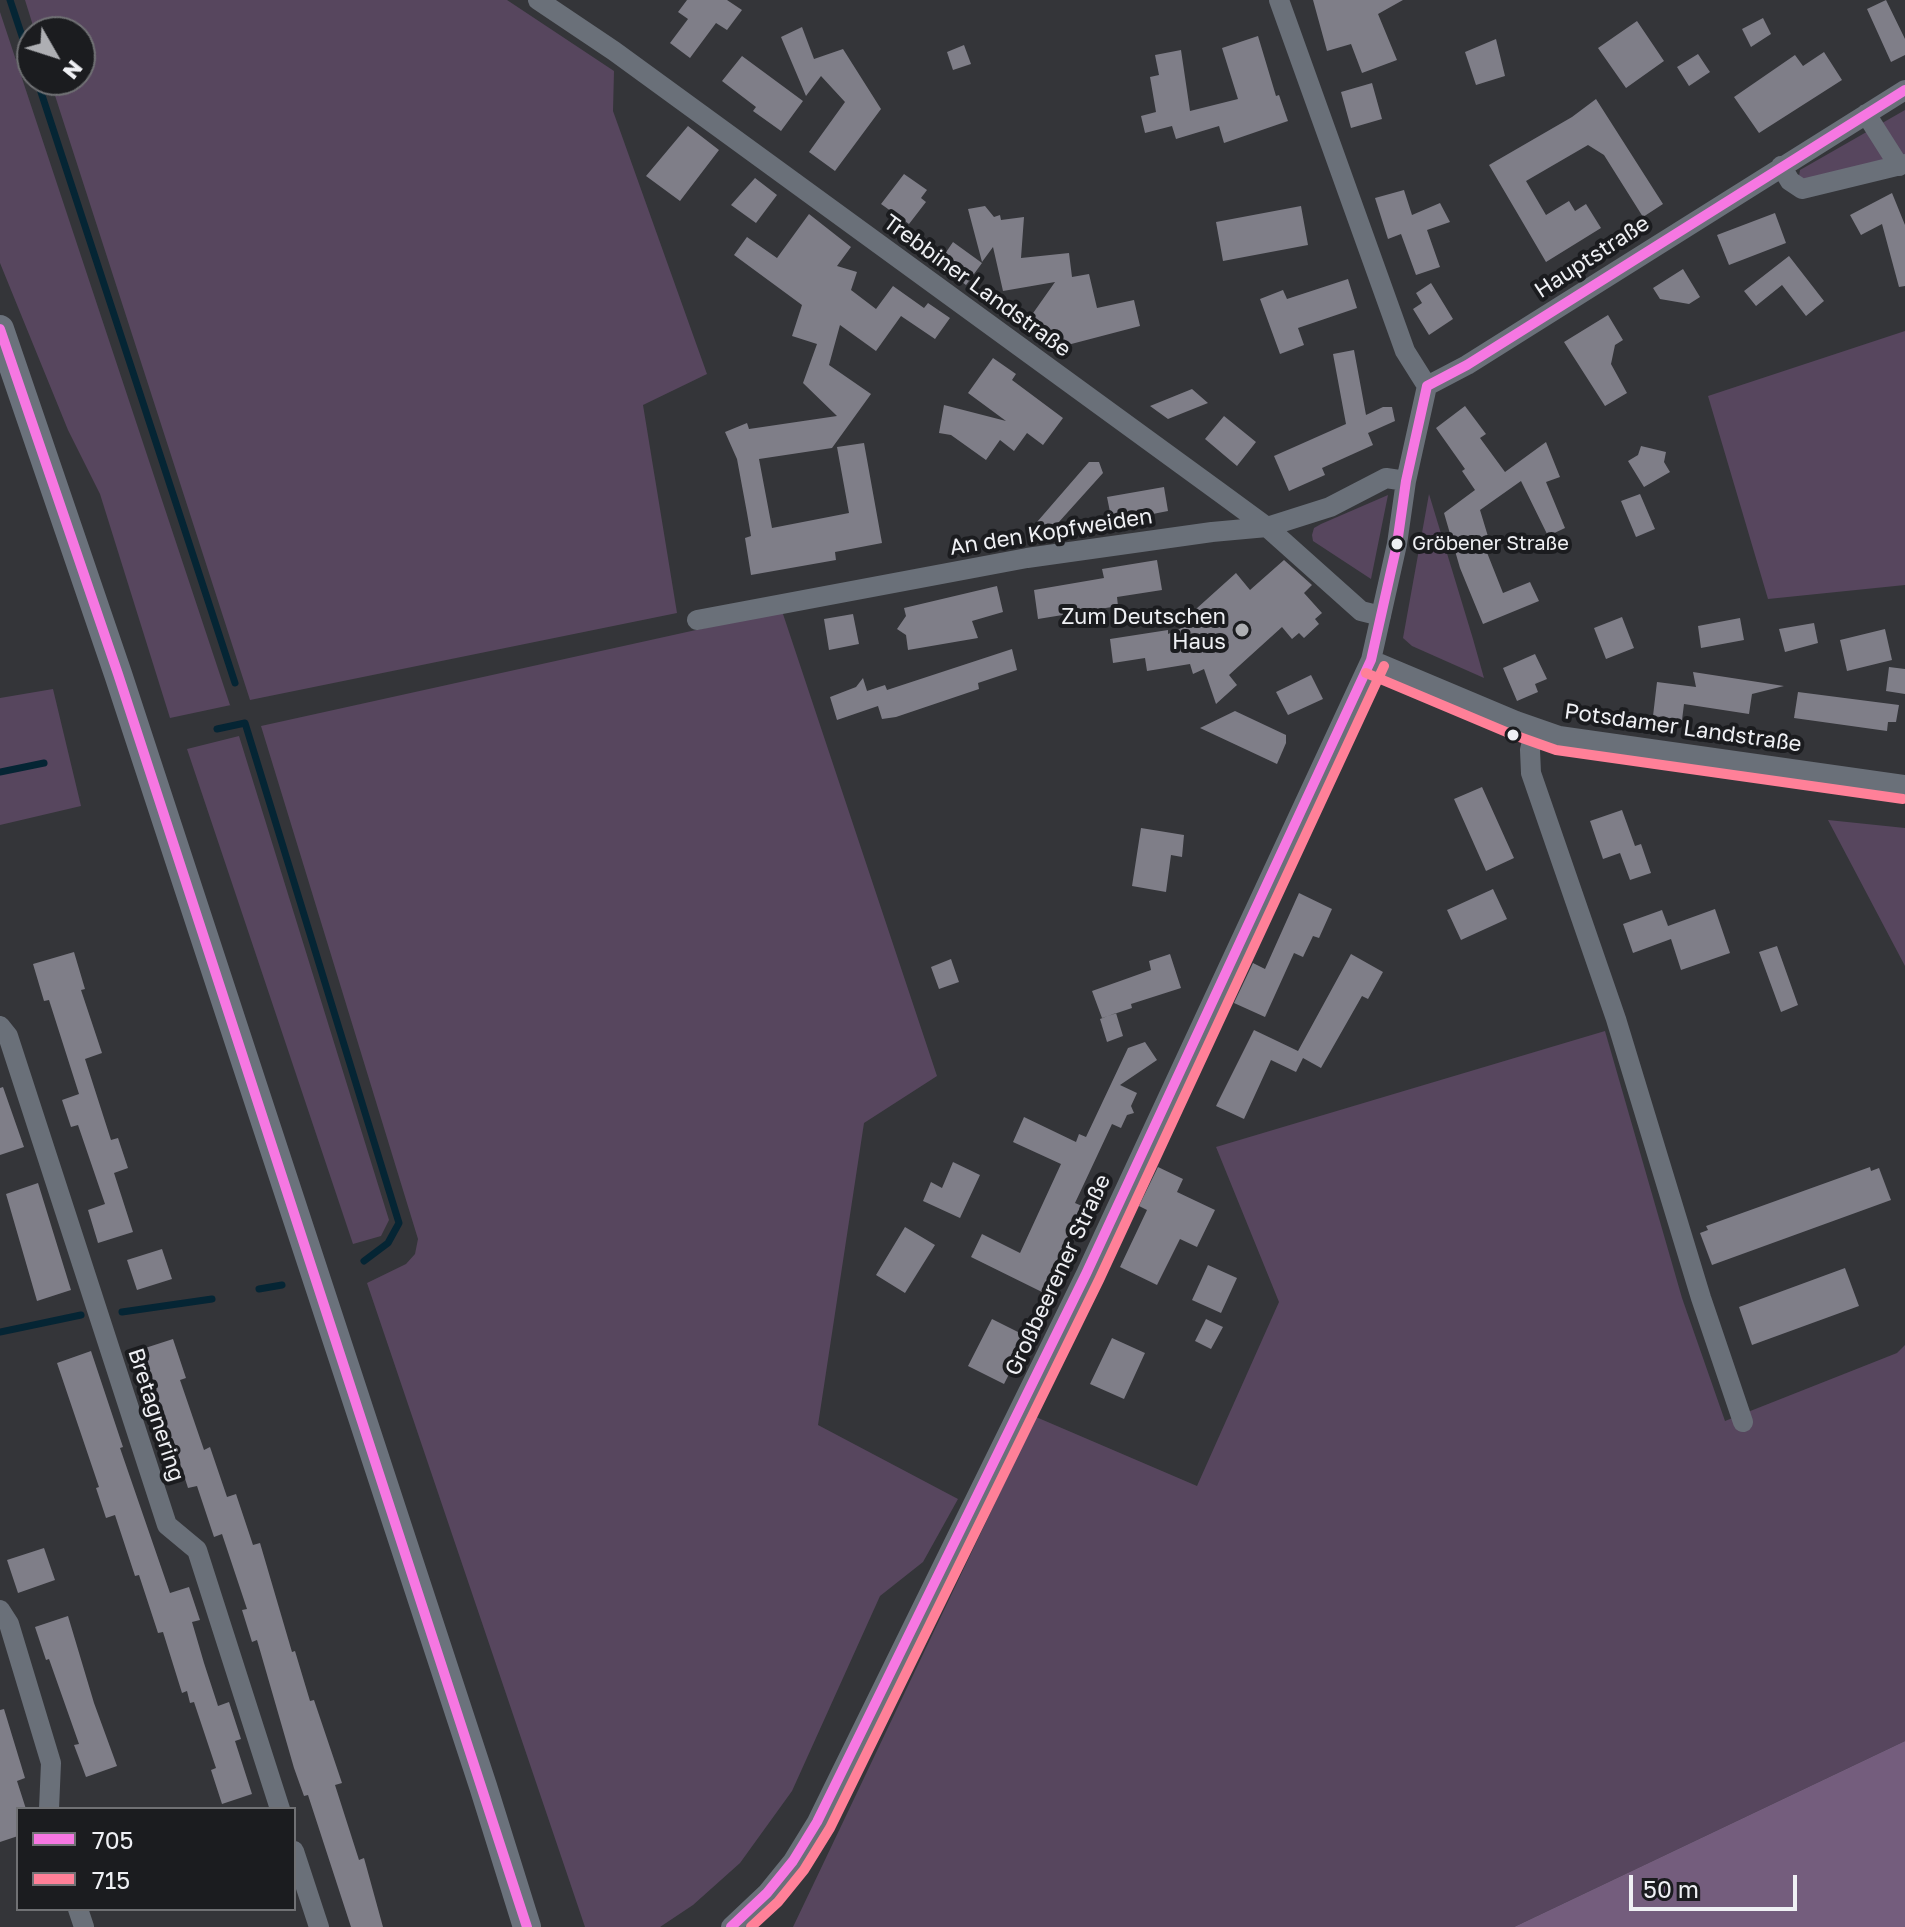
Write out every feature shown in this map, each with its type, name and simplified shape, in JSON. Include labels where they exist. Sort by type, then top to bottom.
[{"type":"main road","points":[[0,329],[118,674],[527,1927]]},
{"type":"street","name":"Trebbiner Landstraße","points":[[538,0],[614,51],[1267,527],[1361,611],[1381,616]]},
{"type":"street","points":[[1279,0],[1405,351],[1427,386],[1381,616]]},
{"type":"street","name":"Hauptstraße","points":[[1427,386],[1467,365],[1905,90]]},
{"type":"street","points":[[1781,166],[1790,181],[1802,189],[1902,165],[1866,114]]},
{"type":"street","name":"An den Kopfweiden","points":[[697,620],[1027,558],[1267,527],[1330,507],[1386,478],[1406,481]]},
{"type":"street","name":"Großbeerener Straße","points":[[731,1927],[767,1893],[793,1861],[817,1822],[1086,1274],[1371,660],[1381,616]]},
{"type":"street","name":"Potsdamer Landstraße","points":[[1371,660],[1559,736],[1905,785]]},
{"type":"street","points":[[1535,728],[1530,750],[1531,773],[1616,1019],[1701,1298],[1743,1422]]},
{"type":"street","name":"Bretagnering","points":[[0,1026],[8,1036],[167,1525],[197,1550],[279,1807]]},
{"type":"street","points":[[0,1610],[9,1624],[51,1763],[49,1807]]},
{"type":"street","points":[[296,1857],[319,1927]]},
{"type":"shaded area","points":[[25,0],[507,0],[614,71],[613,111],[707,374],[643,405],[677,613],[250,700],[55,96],[96,96],[96,16],[30,16]]},
{"type":"shaded area","points":[[0,12],[16,60],[16,96],[28,96],[231,705],[170,718],[100,494],[68,430],[0,263]]},
{"type":"shaded area","points":[[1905,110],[1905,154],[1805,183],[1799,176],[1800,170]]},
{"type":"shaded area","points":[[1905,331],[1905,585],[1768,599],[1708,396]]},
{"type":"shaded area","points":[[1429,494],[1484,678],[1412,646],[1403,638]]},
{"type":"shaded area","points":[[1388,495],[1371,579],[1313,541],[1314,528]]},
{"type":"shaded area","points":[[782,611],[937,1076],[864,1123],[818,1425],[958,1499],[923,1562],[880,1596],[792,1791],[740,1863],[693,1905],[660,1927],[585,1927],[367,1283],[406,1264],[415,1254],[418,1239],[261,726]]},
{"type":"shaded area","points":[[53,689],[81,806],[0,825],[0,698]]},
{"type":"shaded area","points":[[239,736],[389,1220],[381,1236],[353,1244],[187,749]]},
{"type":"shaded area","points":[[1828,820],[1905,828],[1905,966]]},
{"type":"shaded area","points":[[1605,1031],[1682,1298],[1725,1421],[1897,1353],[1905,1345],[1905,1741],[1514,1927],[793,1927],[1036,1417],[1197,1486],[1279,1302],[1216,1147]]},
{"type":"shaded area","points":[[1905,1741],[1905,1927],[1514,1927]]},
{"type":"building","points":[[687,0],[727,0],[742,10],[727,30],[716,23],[690,58],[670,43],[688,19],[678,12]]},
{"type":"building","points":[[1313,0],[1403,0],[1378,14],[1397,60],[1362,73],[1351,44],[1327,51]]},
{"type":"building","points":[[1886,0],[1905,39],[1905,55],[1891,62],[1867,9]]},
{"type":"building","points":[[1763,18],[1771,34],[1751,47],[1742,29]]},
{"type":"building","points":[[1637,21],[1664,61],[1626,88],[1598,48]]},
{"type":"building","points":[[802,27],[814,59],[843,49],[881,109],[835,171],[809,152],[845,102],[821,76],[806,96],[781,37]]},
{"type":"building","points":[[1258,36],[1276,96],[1279,95],[1288,121],[1224,143],[1219,126],[1176,139],[1172,126],[1145,133],[1141,116],[1156,112],[1150,77],[1159,75],[1155,55],[1181,50],[1190,111],[1238,99],[1222,48]]},
{"type":"building","points":[[1496,39],[1505,76],[1476,85],[1465,52]]},
{"type":"building","points":[[964,45],[971,64],[953,70],[947,52]]},
{"type":"building","points":[[1824,52],[1842,80],[1759,133],[1734,97],[1795,55],[1803,66]]},
{"type":"building","points":[[1698,54],[1710,72],[1689,86],[1677,67]]},
{"type":"building","points":[[742,56],[803,101],[781,131],[753,111],[756,107],[722,81]]},
{"type":"building","points":[[1372,83],[1382,119],[1351,128],[1341,92]]},
{"type":"building","points":[[1596,99],[1663,204],[1643,217],[1604,155],[1588,145],[1526,181],[1546,215],[1569,201],[1575,211],[1586,204],[1601,228],[1546,262],[1489,165],[1572,117]]},
{"type":"building","points":[[688,126],[719,150],[680,201],[646,176]]},
{"type":"building","points":[[904,174],[927,190],[921,198],[926,202],[909,224],[881,204]]},
{"type":"building","points":[[755,178],[777,195],[756,223],[731,205]]},
{"type":"building","points":[[1404,190],[1412,215],[1440,203],[1450,222],[1427,230],[1440,267],[1416,275],[1401,234],[1388,239],[1375,198]]},
{"type":"building","points":[[1892,193],[1905,225],[1905,286],[1899,287],[1882,224],[1861,235],[1850,215]]},
{"type":"building","points":[[985,206],[994,217],[1000,215],[1001,220],[1024,217],[1021,258],[1069,253],[1072,277],[1089,274],[1097,308],[1134,300],[1140,326],[1056,348],[1024,326],[1055,282],[1003,291],[993,247],[982,262],[968,209]]},
{"type":"building","points":[[1301,206],[1308,245],[1223,261],[1216,222]]},
{"type":"building","points":[[1775,213],[1786,243],[1729,265],[1717,235]]},
{"type":"building","points":[[809,214],[851,247],[837,266],[857,272],[851,290],[876,309],[893,286],[924,308],[928,303],[950,318],[935,339],[901,316],[876,351],[840,325],[829,365],[871,394],[832,448],[759,459],[772,528],[849,513],[837,447],[864,443],[882,543],[835,552],[836,560],[751,575],[745,538],[751,536],[747,513],[737,459],[725,432],[747,423],[749,429],[837,416],[803,383],[817,344],[792,336],[802,305],[734,255],[747,237],[777,258]]},
{"type":"building","points":[[953,242],[982,263],[966,285],[938,264]]},
{"type":"building","points":[[1789,256],[1824,301],[1806,316],[1782,285],[1756,306],[1744,291]]},
{"type":"building","points":[[1683,269],[1700,297],[1689,304],[1660,299],[1653,288]]},
{"type":"building","points":[[1348,279],[1357,308],[1298,328],[1304,345],[1280,354],[1260,299],[1283,290],[1287,299]]},
{"type":"building","points":[[1431,283],[1453,319],[1429,335],[1413,309],[1422,303],[1416,293]]},
{"type":"building","points":[[1608,315],[1623,340],[1615,345],[1611,364],[1627,393],[1605,406],[1564,342]]},
{"type":"building","points":[[1354,350],[1366,415],[1383,407],[1392,407],[1395,421],[1368,433],[1373,445],[1322,468],[1325,475],[1289,491],[1274,456],[1346,424],[1333,354]]},
{"type":"building","points":[[993,358],[1016,374],[1012,380],[1063,418],[1043,445],[1027,433],[1014,451],[1000,440],[986,460],[951,435],[939,433],[944,405],[1006,421],[968,393]]},
{"type":"building","points":[[1192,389],[1208,403],[1168,419],[1150,406]]},
{"type":"building","points":[[1465,406],[1486,434],[1480,438],[1505,472],[1546,442],[1560,477],[1546,482],[1565,528],[1548,536],[1521,481],[1480,510],[1490,543],[1484,545],[1503,593],[1530,582],[1539,601],[1483,624],[1460,568],[1444,513],[1475,490],[1462,471],[1465,469],[1436,428]]},
{"type":"building","points":[[1224,416],[1256,442],[1237,466],[1205,439]]},
{"type":"building","points":[[1641,446],[1666,452],[1664,462],[1670,472],[1644,487],[1628,461],[1638,455]]},
{"type":"building","points":[[1089,462],[1099,462],[1103,473],[1049,533],[1037,522]]},
{"type":"building","points":[[1164,487],[1168,511],[1112,522],[1107,497]]},
{"type":"building","points":[[1640,494],[1655,529],[1636,537],[1621,501]]},
{"type":"building","points":[[1157,560],[1162,590],[1117,597],[1118,606],[1038,619],[1034,590],[1104,578],[1102,569]]},
{"type":"building","name":"Zum Deutschen Haus","points":[[1284,560],[1312,585],[1304,593],[1322,613],[1315,619],[1319,624],[1304,638],[1299,633],[1292,639],[1282,627],[1229,675],[1237,685],[1216,704],[1204,669],[1193,674],[1190,664],[1147,671],[1145,658],[1113,663],[1110,639],[1168,630],[1168,634],[1200,620],[1196,609],[1236,573],[1250,590]]},
{"type":"building","points":[[997,586],[1003,612],[972,621],[978,638],[908,650],[906,635],[897,629],[906,616],[904,608]]},
{"type":"building","points":[[853,614],[859,644],[829,650],[824,619]]},
{"type":"building","points":[[1622,617],[1634,648],[1606,659],[1594,628]]},
{"type":"building","points":[[1740,618],[1744,640],[1701,648],[1698,626]]},
{"type":"building","points":[[1814,623],[1818,643],[1785,652],[1779,629]]},
{"type":"building","points":[[1885,629],[1892,660],[1847,671],[1840,640]]},
{"type":"building","points":[[1012,649],[1017,670],[978,683],[979,689],[896,717],[882,719],[878,706],[837,720],[830,697],[856,687],[863,678],[867,691],[885,685],[887,690]]},
{"type":"building","points":[[1535,654],[1547,679],[1535,684],[1538,692],[1517,701],[1503,668]]},
{"type":"building","points":[[1889,667],[1905,669],[1905,694],[1886,691]]},
{"type":"building","points":[[1693,672],[1784,686],[1752,694],[1749,714],[1684,704],[1682,720],[1653,716],[1657,682],[1696,687]]},
{"type":"building","points":[[1311,675],[1323,699],[1288,715],[1276,692]]},
{"type":"building","points":[[1798,692],[1899,705],[1896,722],[1888,722],[1887,731],[1794,718]]},
{"type":"building","points":[[1235,711],[1286,735],[1277,764],[1200,728]]},
{"type":"building","points":[[1482,787],[1514,858],[1486,871],[1454,799]]},
{"type":"building","points":[[1622,810],[1635,846],[1641,844],[1651,873],[1630,880],[1620,853],[1603,859],[1590,821]]},
{"type":"building","points":[[1141,828],[1184,835],[1182,857],[1171,855],[1166,892],[1132,886]]},
{"type":"building","points":[[1493,889],[1507,919],[1461,940],[1447,910]]},
{"type":"building","points":[[1299,893],[1332,909],[1319,938],[1313,936],[1303,957],[1294,953],[1265,1017],[1234,1003],[1253,963],[1265,969]]},
{"type":"building","points":[[1715,909],[1730,953],[1681,970],[1671,939],[1633,953],[1623,924],[1662,910],[1668,926]]},
{"type":"building","points":[[1777,946],[1798,1005],[1781,1012],[1759,952]]},
{"type":"building","points":[[74,952],[85,989],[81,990],[102,1053],[85,1059],[111,1140],[118,1138],[128,1168],[114,1173],[133,1232],[98,1243],[88,1210],[105,1204],[78,1125],[71,1127],[62,1100],[79,1094],[49,1000],[44,1001],[33,964]]},
{"type":"building","points":[[1170,954],[1181,988],[1131,1004],[1132,1008],[1102,1018],[1092,991],[1151,970],[1149,961]]},
{"type":"building","points":[[1351,954],[1383,972],[1368,999],[1362,996],[1321,1068],[1303,1058],[1296,1072],[1271,1060],[1244,1119],[1216,1106],[1254,1030],[1298,1051]]},
{"type":"building","points":[[951,959],[959,982],[939,989],[931,967]]},
{"type":"building","points":[[1116,1013],[1123,1036],[1107,1042],[1100,1019]]},
{"type":"building","points":[[1145,1042],[1157,1060],[1120,1085],[1137,1093],[1131,1106],[1134,1113],[1127,1115],[1121,1128],[1112,1124],[1075,1203],[1082,1206],[1053,1269],[1057,1271],[1046,1294],[971,1257],[982,1234],[1020,1253],[1061,1164],[1013,1142],[1024,1117],[1076,1142],[1079,1134],[1086,1137],[1128,1048]]},
{"type":"building","points":[[3,1087],[24,1147],[0,1155],[0,1088]]},
{"type":"building","points":[[953,1162],[980,1175],[960,1218],[923,1201],[931,1182],[942,1188]]},
{"type":"building","points":[[1158,1167],[1183,1179],[1177,1192],[1215,1210],[1197,1247],[1180,1239],[1157,1285],[1120,1267],[1147,1210],[1139,1206]]},
{"type":"building","points":[[1870,1167],[1871,1171],[1879,1168],[1891,1200],[1712,1265],[1700,1233],[1708,1230],[1706,1226]]},
{"type":"building","points":[[38,1183],[71,1290],[37,1301],[6,1194]]},
{"type":"building","points":[[905,1227],[935,1245],[905,1293],[876,1275]]},
{"type":"building","points":[[162,1249],[172,1279],[137,1290],[127,1260]]},
{"type":"building","points":[[1208,1265],[1237,1278],[1221,1313],[1192,1300]]},
{"type":"building","points":[[1845,1268],[1859,1306],[1752,1345],[1739,1307]]},
{"type":"building","points":[[992,1319],[1028,1337],[1004,1384],[968,1366]]},
{"type":"building","points":[[1206,1319],[1223,1327],[1211,1349],[1195,1341]]},
{"type":"building","points":[[1112,1338],[1145,1353],[1124,1399],[1090,1384]]},
{"type":"building","points":[[173,1339],[186,1378],[180,1380],[204,1450],[210,1447],[227,1497],[236,1494],[253,1545],[260,1543],[292,1652],[295,1651],[310,1701],[314,1700],[342,1783],[335,1785],[359,1860],[364,1858],[383,1927],[351,1927],[308,1795],[304,1796],[294,1768],[257,1640],[252,1642],[242,1610],[247,1609],[222,1534],[214,1537],[197,1486],[188,1488],[172,1438],[165,1440],[153,1407],[157,1405],[139,1350]]},
{"type":"building","points":[[91,1351],[123,1447],[120,1448],[170,1593],[189,1587],[200,1620],[192,1622],[218,1706],[229,1702],[241,1739],[235,1741],[252,1794],[222,1804],[211,1770],[216,1768],[194,1702],[190,1703],[187,1691],[182,1693],[163,1632],[158,1633],[115,1515],[106,1518],[96,1488],[99,1487],[57,1363]]},
{"type":"building","points":[[44,1548],[55,1580],[18,1593],[7,1560]]},
{"type":"building","points":[[68,1616],[117,1766],[86,1777],[74,1745],[79,1744],[35,1627]]},
{"type":"building","points":[[4,1709],[25,1778],[17,1781],[25,1807],[16,1807],[16,1837],[0,1842],[0,1710]]},
{"type":"waterway","points":[[10,0],[16,18]]},
{"type":"waterway","points":[[42,96],[235,683]]},
{"type":"waterway","points":[[217,729],[245,723],[399,1223],[388,1243],[364,1261]]},
{"type":"waterway","points":[[0,772],[44,763]]},
{"type":"waterway","points":[[259,1289],[282,1285]]},
{"type":"waterway","points":[[122,1312],[212,1299]]},
{"type":"waterway","points":[[0,1332],[81,1315]]},
{"type":"transit line","name":"705","points":[[1427,386],[1467,365],[1905,90]]},
{"type":"transit line","name":"705","points":[[0,329],[118,674],[527,1927]]},
{"type":"transit line","name":"705","points":[[731,1927],[767,1893],[793,1861],[817,1822],[1086,1274],[1371,660],[1427,386]]},
{"type":"transit line","name":"715","points":[[751,1927],[778,1902],[804,1870],[830,1828],[1099,1280],[1384,666]]},
{"type":"transit line","name":"715","points":[[1366,673],[1556,750],[1903,799]]},
{"type":"place","name":"Gröbener Straße","points":[[1397,544]]},
{"type":"place","name":"Zum Deutschen Haus","points":[[1242,630]]}]
